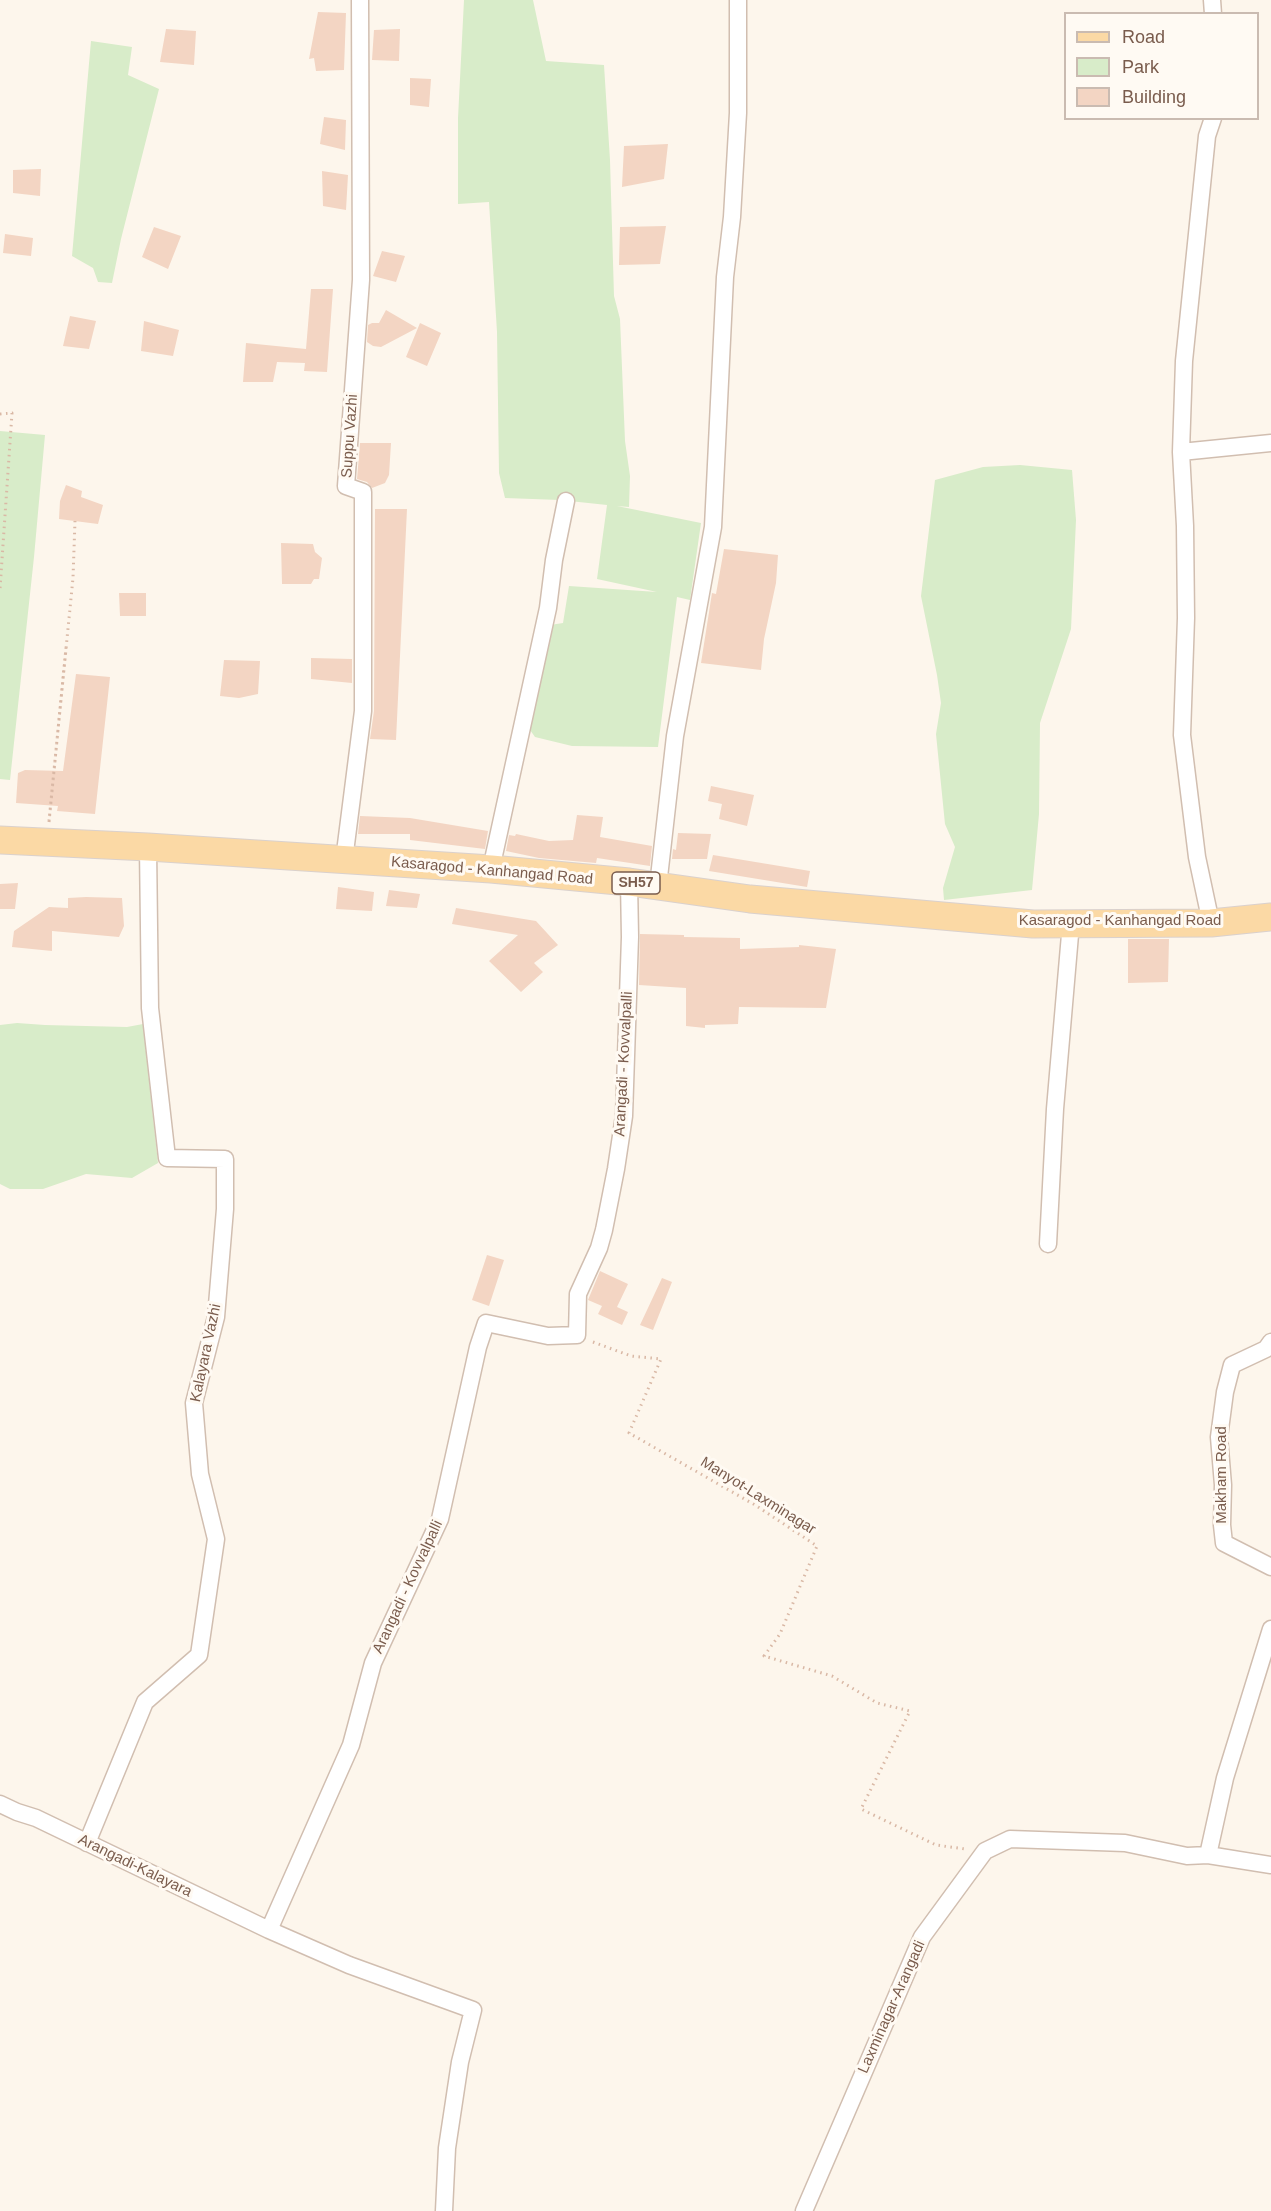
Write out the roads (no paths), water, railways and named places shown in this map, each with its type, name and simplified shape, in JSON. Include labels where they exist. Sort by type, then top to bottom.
[{"type":"main road","name":"Kasaragod - Kanhangad Road","points":[[0,840],[491,869],[629,882],[750,899],[1033,924],[1211,922],[1271,917]]},
{"type":"street","name":"Suppu Vazhi","points":[[344,860],[363,711],[363,492],[346,486],[362,280],[360,0]]},
{"type":"street","points":[[658,886],[675,736],[713,527],[725,277],[732,217],[738,113],[738,0]]},
{"type":"street","points":[[1211,922],[1197,857],[1182,735],[1186,618],[1181,452],[1187,330],[1208,136],[1212,120]]},
{"type":"street","points":[[1181,452],[1271,443]]},
{"type":"street","points":[[491,869],[548,608],[554,560],[566,501]]},
{"type":"street","name":"Kalayara Vazhi","points":[[87,1843],[145,1702],[199,1655],[216,1539],[200,1474],[194,1403],[216,1317],[225,1209],[225,1159],[167,1158],[150,1008],[148,847]]},
{"type":"street","name":"Arangadi - Kovvalpalli","points":[[269,1930],[351,1745],[373,1663],[441,1518],[478,1347],[486,1323],[548,1336],[578,1335],[578,1294],[599,1248],[604,1230],[624,1116],[630,938],[629,882]]},
{"type":"street","points":[[1048,1244],[1055,1109],[1071,923]]},
{"type":"street","name":"Makham Road","points":[[1271,1342],[1266,1349],[1232,1365],[1225,1392],[1220,1437],[1224,1543],[1271,1567]]},
{"type":"street","points":[[1271,1629],[1225,1778],[1208,1855],[1271,1865]]},
{"type":"street","name":"Arangadi-Kalayara","points":[[0,1804],[36,1818],[269,1930]]},
{"type":"street","name":"Laxminagar-Arangadi","points":[[804,2211],[922,1937],[985,1851],[1010,1839],[1125,1844],[1187,1856],[1208,1855]]},
{"type":"street","points":[[269,1930],[349,1965],[473,2010],[460,2062],[447,2148],[444,2211]]}]
